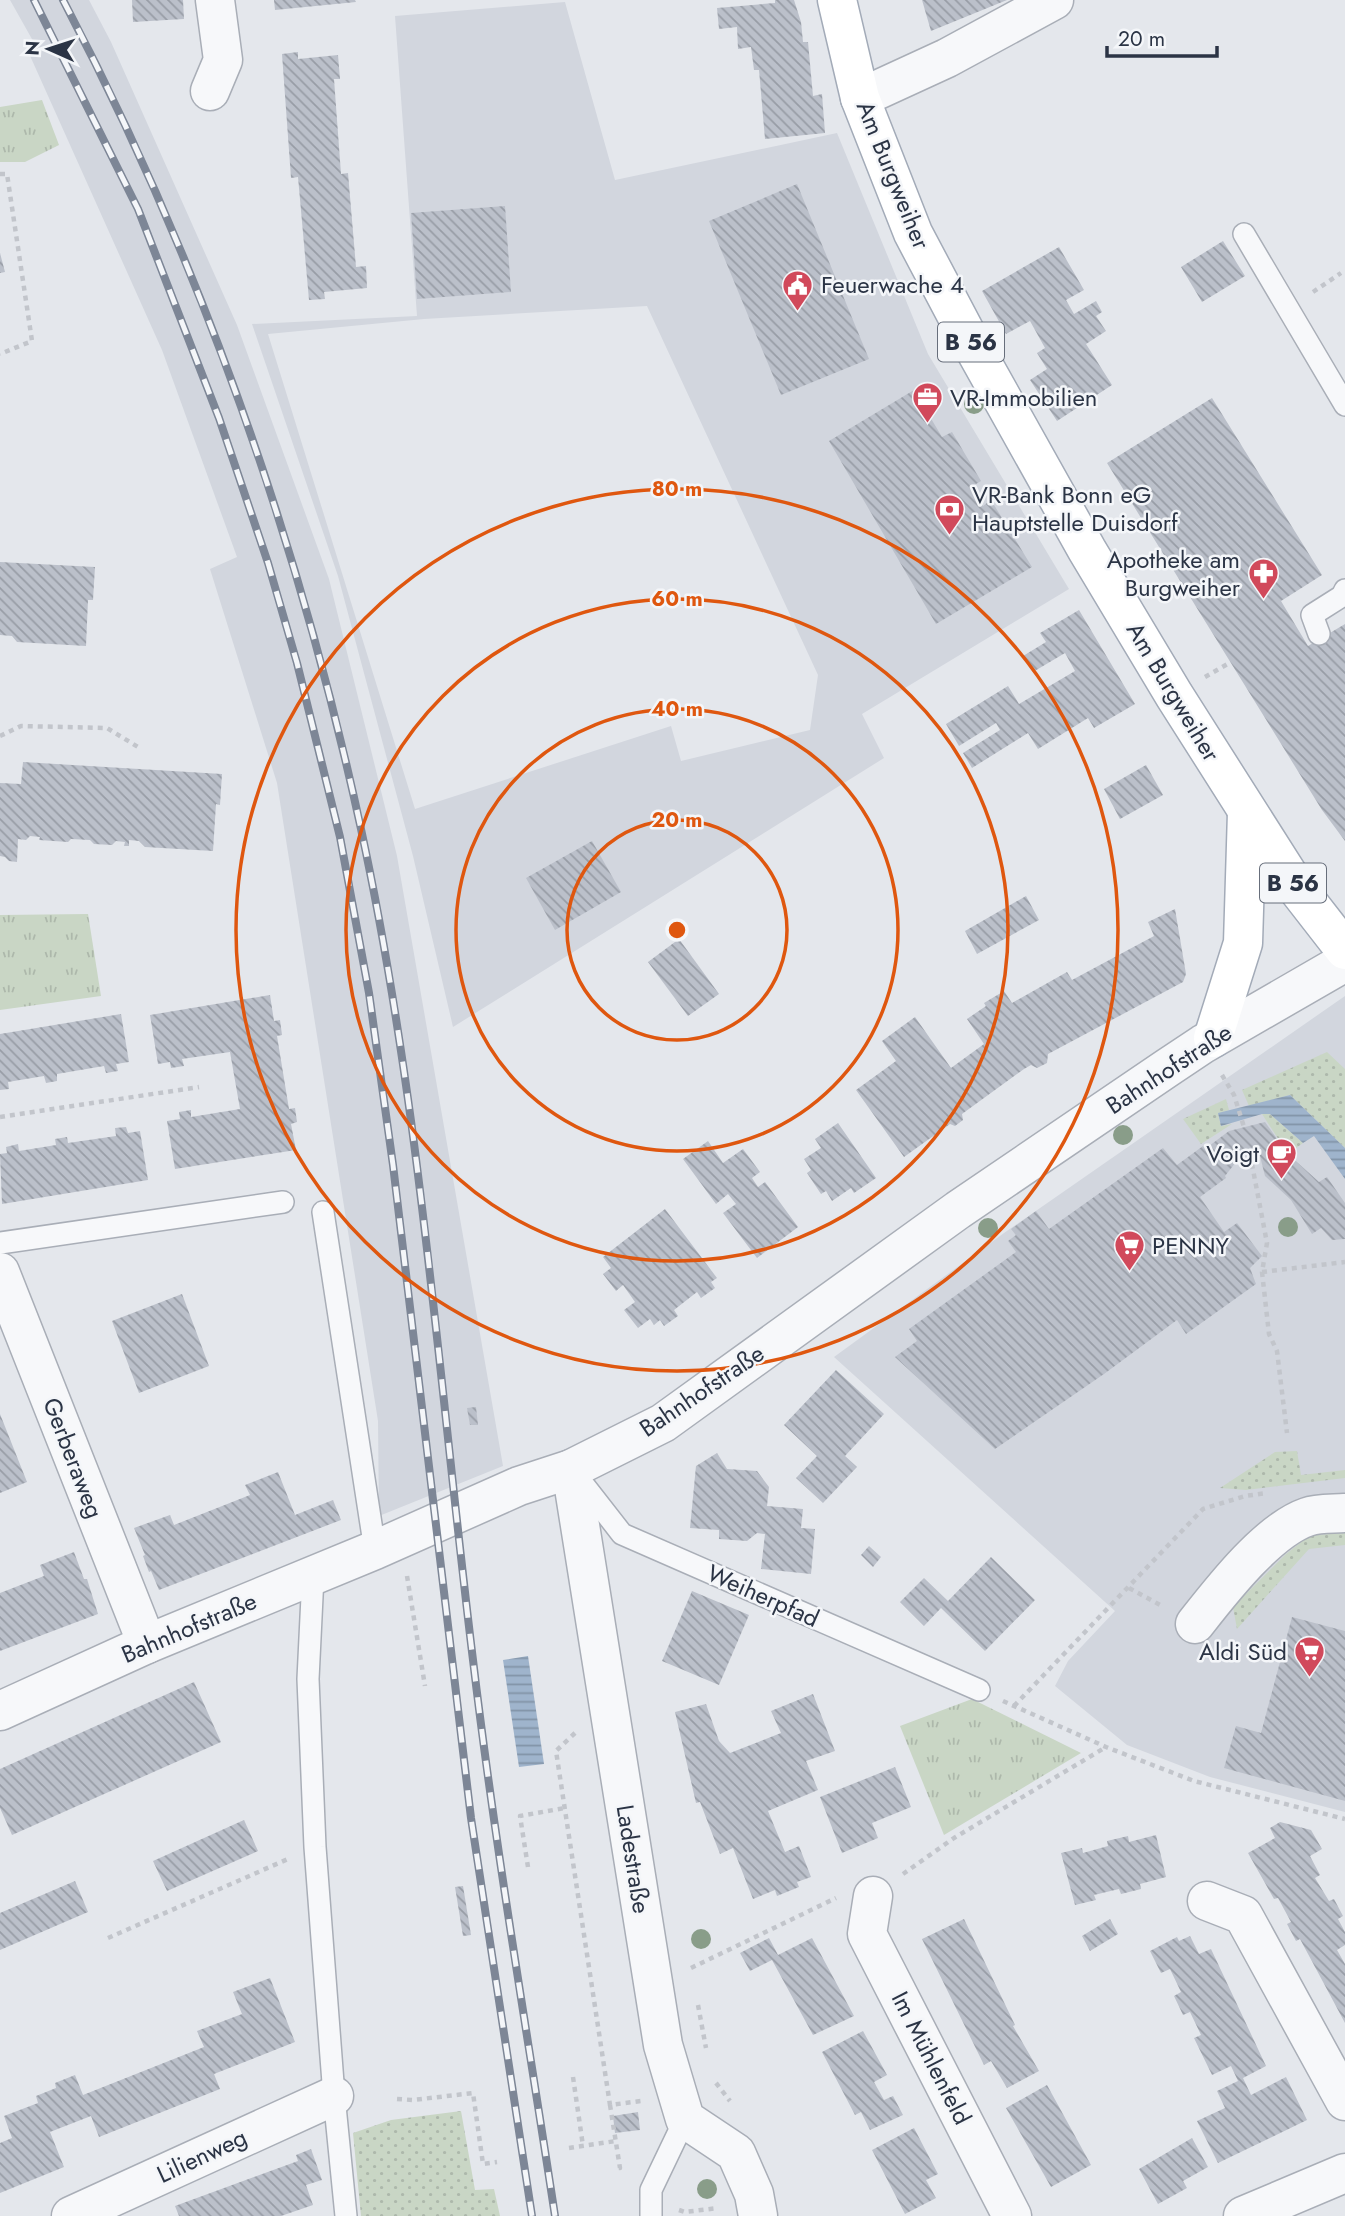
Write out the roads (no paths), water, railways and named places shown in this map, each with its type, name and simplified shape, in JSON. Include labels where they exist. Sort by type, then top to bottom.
[{"type":"main road","name":"Am Burgweiher","points":[[837,0],[860,97],[913,233],[1087,550],[1247,812],[1296,887],[1345,950]]},
{"type":"main road","points":[[1213,1038],[1243,943],[1247,812]]},
{"type":"street","points":[[209,91],[223,60],[215,0]]},
{"type":"street","points":[[860,97],[947,58],[1054,0]]},
{"type":"street","name":"Bahnhofstraße","points":[[0,1711],[146,1644],[387,1545],[519,1486],[571,1469],[663,1423],[958,1210],[1213,1038],[1345,962]]},
{"type":"street","name":"Gerberaweg","points":[[0,1272],[146,1644]]},
{"type":"street","name":"Ladestraße","points":[[571,1469],[663,2045],[685,2119]]},
{"type":"street","points":[[1195,1625],[1251,1560],[1282,1529],[1310,1516],[1345,1513]]},
{"type":"street","name":"Im Mühlenfeld","points":[[873,1896],[867,1934],[1012,2216]]},
{"type":"street","points":[[1207,1901],[1243,1915],[1345,2101]]},
{"type":"street","name":"Lilienweg","points":[[71,2216],[334,2096]]},
{"type":"street","points":[[685,2119],[736,2153],[754,2194],[758,2216]]},
{"type":"street","points":[[1243,2216],[1345,2174]]},
{"type":"lane","points":[[1244,234],[1345,405]]},
{"type":"lane","points":[[1319,634],[1312,615],[1342,596],[1345,590]]},
{"type":"lane","points":[[0,1243],[284,1202]]},
{"type":"lane","points":[[324,1212],[387,1545]]},
{"type":"lane","name":"Weiherpfad","points":[[571,1469],[622,1534],[979,1690]]},
{"type":"lane","points":[[313,1576],[308,1679],[315,1847],[346,2216]]},
{"type":"lane","points":[[651,2216],[651,2190],[685,2119]]},
{"type":"water","points":[[1290,1095],[1345,1148],[1345,1179],[1314,1136],[1303,1143],[1270,1114],[1221,1126],[1218,1113]]},
{"type":"water","points":[[528,1656],[544,1764],[519,1767],[503,1660]]},
{"type":"railway","points":[[34,0],[138,209],[219,418],[268,563],[297,663],[340,837],[369,993],[393,1165],[471,1818],[532,2216]]},
{"type":"railway","points":[[63,0],[159,199],[240,405],[276,509],[308,615],[361,829],[399,1035],[426,1243],[482,1730],[555,2216]]},
{"type":"place","name":"Feuerwache 4","points":[[798,312]]},
{"type":"place","name":"VR-Immobilien","points":[[927,425]]},
{"type":"place","name":"VR-Bank Bonn eG Hauptstelle Duisdorf","points":[[949,536]]},
{"type":"place","name":"Apotheke am Burgweiher","points":[[1263,601]]},
{"type":"place","name":"Voigt","points":[[1282,1181]]},
{"type":"place","name":"PENNY","points":[[1129,1273]]},
{"type":"place","name":"Aldi Süd","points":[[1310,1679]]}]
